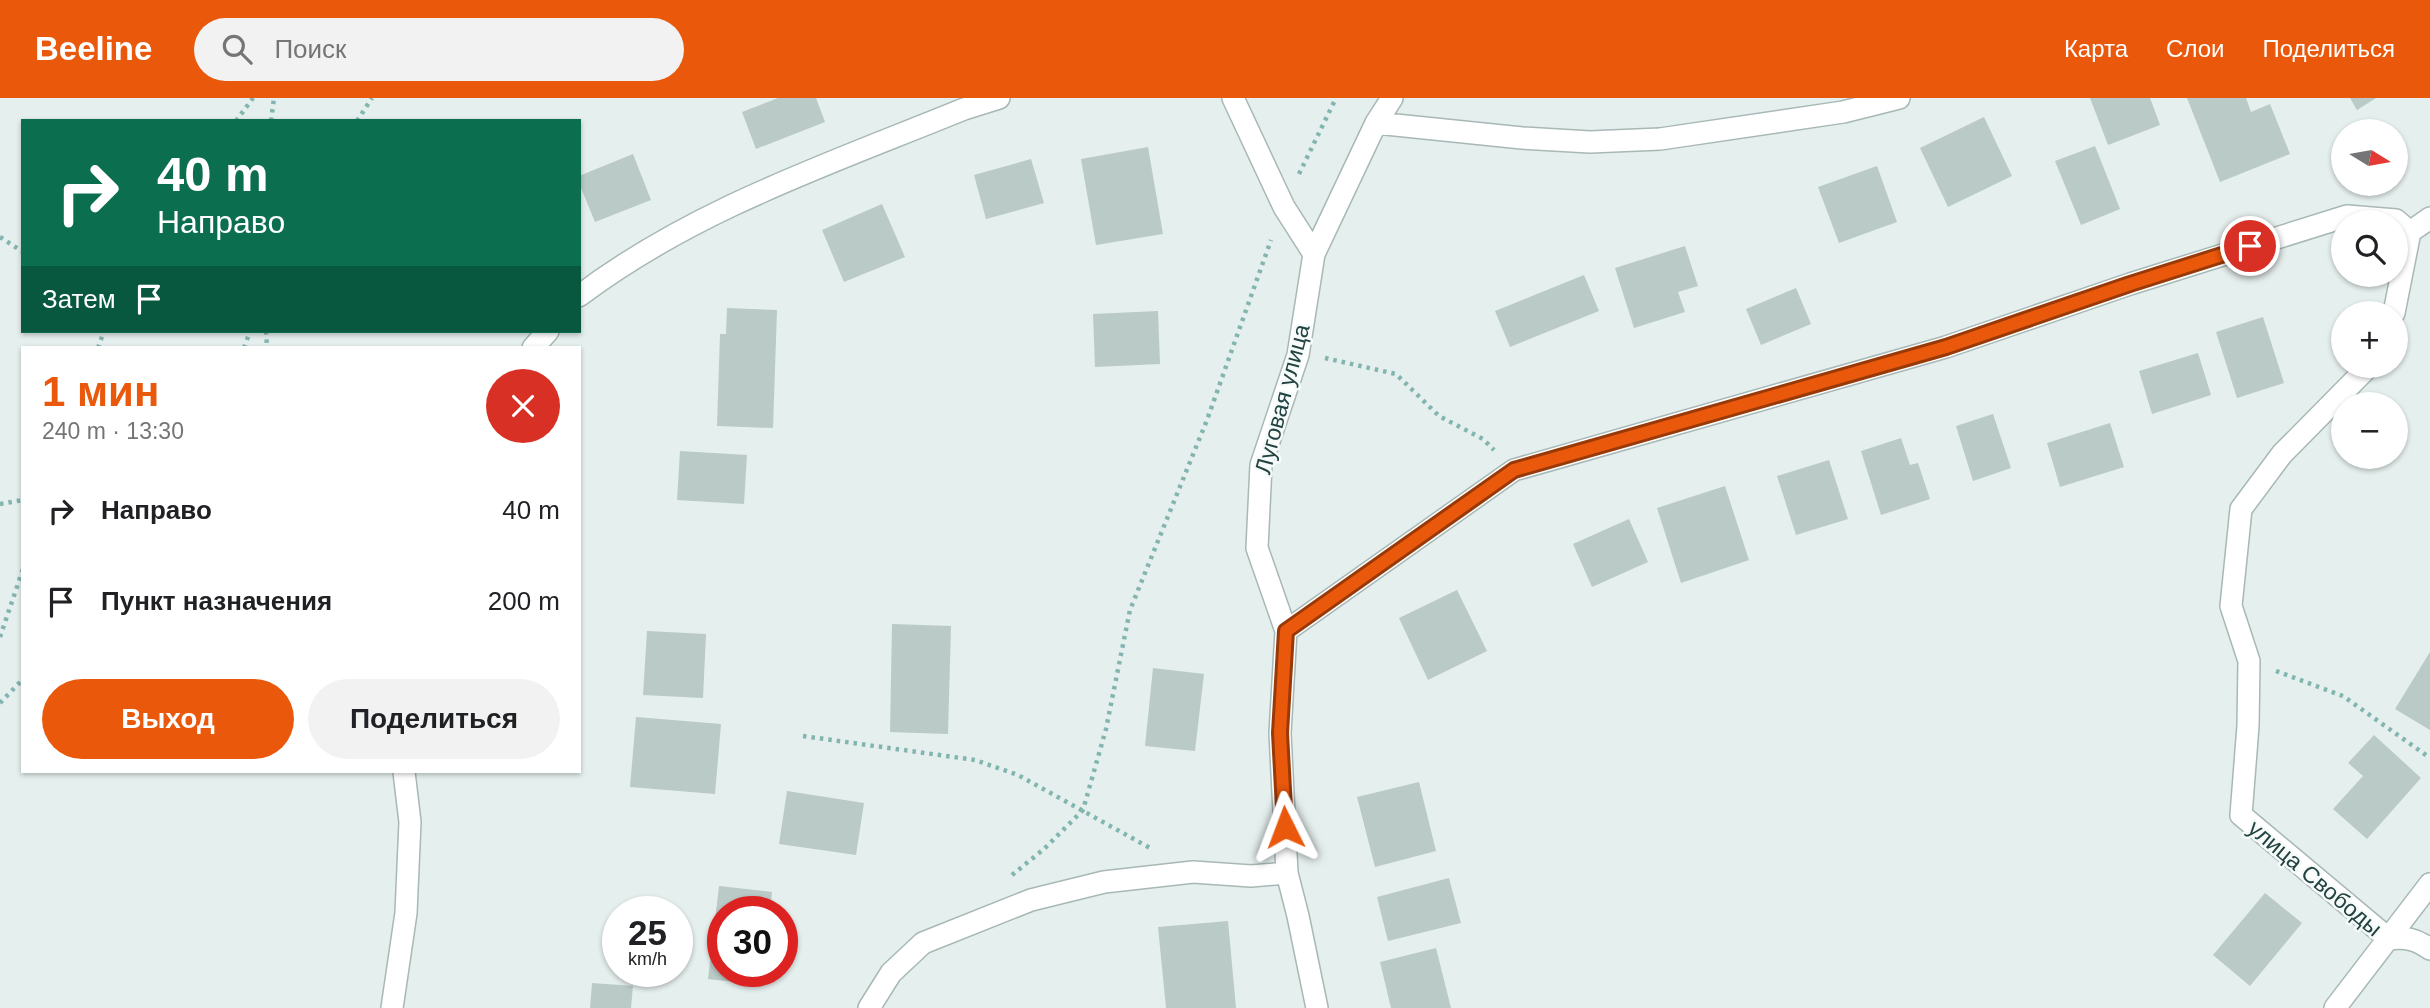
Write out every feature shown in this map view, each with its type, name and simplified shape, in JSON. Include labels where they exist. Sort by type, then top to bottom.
[{"type":"street","points":[[581,294],[611,272],[676,232],[740,201],[964,109],[999,98]]},
{"type":"street","points":[[1233,98],[1284,207],[1314,254]]},
{"type":"street","name":"Луговая улица","points":[[1286,631],[1257,548],[1261,465],[1298,355],[1314,254],[1376,123],[1392,98]]},
{"type":"street","points":[[1376,123],[1522,138],[1590,142],[1632,140],[1843,112],[1899,98]]},
{"type":"street","points":[[1317,1008],[1287,873],[1280,733],[1286,631],[1514,470],[1946,347],[2130,284],[2347,216],[2396,220],[2410,232]]},
{"type":"street","points":[[2396,301],[2410,232],[2430,218]]},
{"type":"street","name":"улица Свободы","points":[[2357,378],[2282,454],[2241,509],[2231,606],[2249,661],[2248,726],[2241,815],[2389,939]]},
{"type":"street","points":[[392,1008],[407,913],[410,822],[404,773]]},
{"type":"street","points":[[869,1008],[891,974],[923,943],[1031,900],[1104,882],[1193,872],[1251,876],[1287,873]]},
{"type":"street","points":[[2335,1008],[2430,884]]},
{"type":"street","points":[[2389,939],[2403,937],[2417,940],[2430,949]]},
{"type":"path","points":[[237,119],[253,98]]},
{"type":"path","points":[[271,119],[274,98]]},
{"type":"path","points":[[359,119],[372,98]]},
{"type":"path","points":[[1003,883],[1044,849],[1083,810],[1106,729],[1129,610],[1207,420],[1284,207],[1336,98]]},
{"type":"path","points":[[0,237],[21,251]]},
{"type":"path","points":[[1298,355],[1340,361],[1396,374],[1439,416],[1483,439],[1514,470]]},
{"type":"path","points":[[0,504],[21,500]]},
{"type":"path","points":[[0,637],[21,575]]},
{"type":"path","points":[[2249,661],[2343,696],[2430,758]]},
{"type":"path","points":[[0,703],[21,681]]},
{"type":"path","points":[[803,736],[975,760],[1018,775],[1153,850]]},
{"type":"building","points":[[778,98],[816,98],[825,122],[756,149],[742,112]]},
{"type":"building","points":[[2090,98],[2150,98],[2160,125],[2108,145]]},
{"type":"building","points":[[2187,98],[2246,98],[2251,112],[2270,104],[2290,154],[2220,182]]},
{"type":"building","points":[[2350,98],[2376,98],[2357,110]]},
{"type":"building","points":[[1984,117],[2012,176],[1948,207],[1920,148]]},
{"type":"building","points":[[2095,146],[2120,209],[2081,225],[2055,161]]},
{"type":"building","points":[[1148,147],[1163,234],[1096,245],[1081,159]]},
{"type":"building","points":[[633,154],[651,200],[595,222],[581,188],[581,175]]},
{"type":"building","points":[[1031,159],[1044,203],[986,219],[974,175]]},
{"type":"building","points":[[1877,166],[1897,222],[1839,243],[1818,187]]},
{"type":"building","points":[[882,204],[905,257],[844,282],[822,230]]},
{"type":"building","points":[[1685,246],[1698,286],[1678,292],[1685,312],[1634,328],[1615,268]]},
{"type":"building","points":[[1584,275],[1599,311],[1510,347],[1495,311]]},
{"type":"building","points":[[1796,288],[1811,324],[1761,345],[1746,309]]},
{"type":"building","points":[[727,308],[777,310],[773,428],[717,426],[720,334],[726,334]]},
{"type":"building","points":[[1158,311],[1160,364],[1095,367],[1093,314]]},
{"type":"building","points":[[2263,317],[2284,383],[2237,398],[2216,332]]},
{"type":"building","points":[[2198,353],[2211,395],[2152,414],[2139,371]]},
{"type":"building","points":[[1993,414],[2011,468],[1973,481],[1956,426]]},
{"type":"building","points":[[2110,423],[2124,467],[2060,487],[2047,443]]},
{"type":"building","points":[[1901,438],[1910,465],[1918,463],[1930,499],[1881,515],[1861,451]]},
{"type":"building","points":[[680,451],[747,455],[744,504],[677,500]]},
{"type":"building","points":[[1829,460],[1848,519],[1796,535],[1777,476]]},
{"type":"building","points":[[1725,486],[1749,560],[1681,583],[1657,508]]},
{"type":"building","points":[[1629,519],[1648,562],[1592,587],[1573,544]]},
{"type":"building","points":[[1457,590],[1487,651],[1428,680],[1399,618]]},
{"type":"building","points":[[892,624],[951,626],[948,734],[890,732]]},
{"type":"building","points":[[647,631],[706,634],[703,698],[643,695]]},
{"type":"building","points":[[2430,652],[2430,730],[2395,709]]},
{"type":"building","points":[[1153,668],[1204,674],[1195,751],[1145,746]]},
{"type":"building","points":[[636,717],[721,724],[715,794],[630,787]]},
{"type":"building","points":[[2374,735],[2421,778],[2367,839],[2333,809],[2363,776],[2348,763]]},
{"type":"building","points":[[1419,782],[1436,851],[1375,867],[1357,797]]},
{"type":"building","points":[[787,791],[864,803],[856,855],[779,844]]},
{"type":"building","points":[[1449,878],[1461,923],[1388,941],[1377,897]]},
{"type":"building","points":[[719,886],[772,892],[772,896],[718,896]]},
{"type":"building","points":[[2265,893],[2302,923],[2250,986],[2213,955]]},
{"type":"building","points":[[1228,921],[1236,1008],[1166,1008],[1158,927]]},
{"type":"building","points":[[1436,948],[1451,1008],[1391,1008],[1380,962]]},
{"type":"building","points":[[592,983],[602,984],[602,987],[633,987],[631,1008],[590,1008]]},
{"type":"route","points":[[1285,827],[1280,733],[1286,631],[1514,470],[1946,347],[2250,246]]}]
